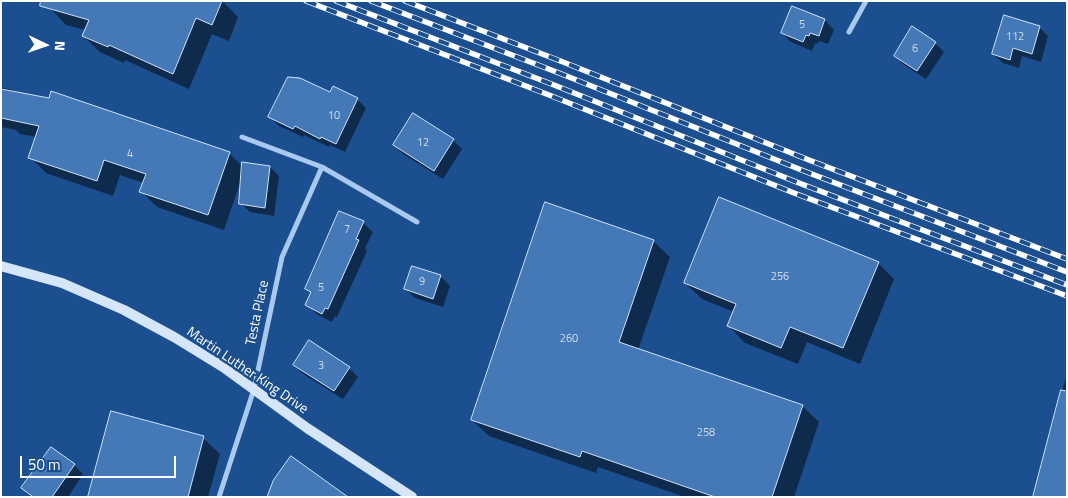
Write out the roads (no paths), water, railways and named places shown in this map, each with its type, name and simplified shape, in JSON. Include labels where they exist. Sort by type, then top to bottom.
[{"type":"main road","name":"Martin Luther King Drive","points":[[1,266],[62,283],[124,310],[174,337],[223,367],[307,428],[412,497]]},
{"type":"street","points":[[849,32],[866,1]]},
{"type":"street","points":[[242,137],[322,167],[417,222]]},
{"type":"street","name":"Testa Place","points":[[219,497],[254,389],[282,257],[322,167]]},
{"type":"railway","points":[[306,1],[794,193],[1067,296]]},
{"type":"railway","points":[[336,1],[554,85],[799,183],[1067,285]]},
{"type":"railway","points":[[371,1],[1067,272]]},
{"type":"railway","points":[[405,1],[1067,259]]}]
